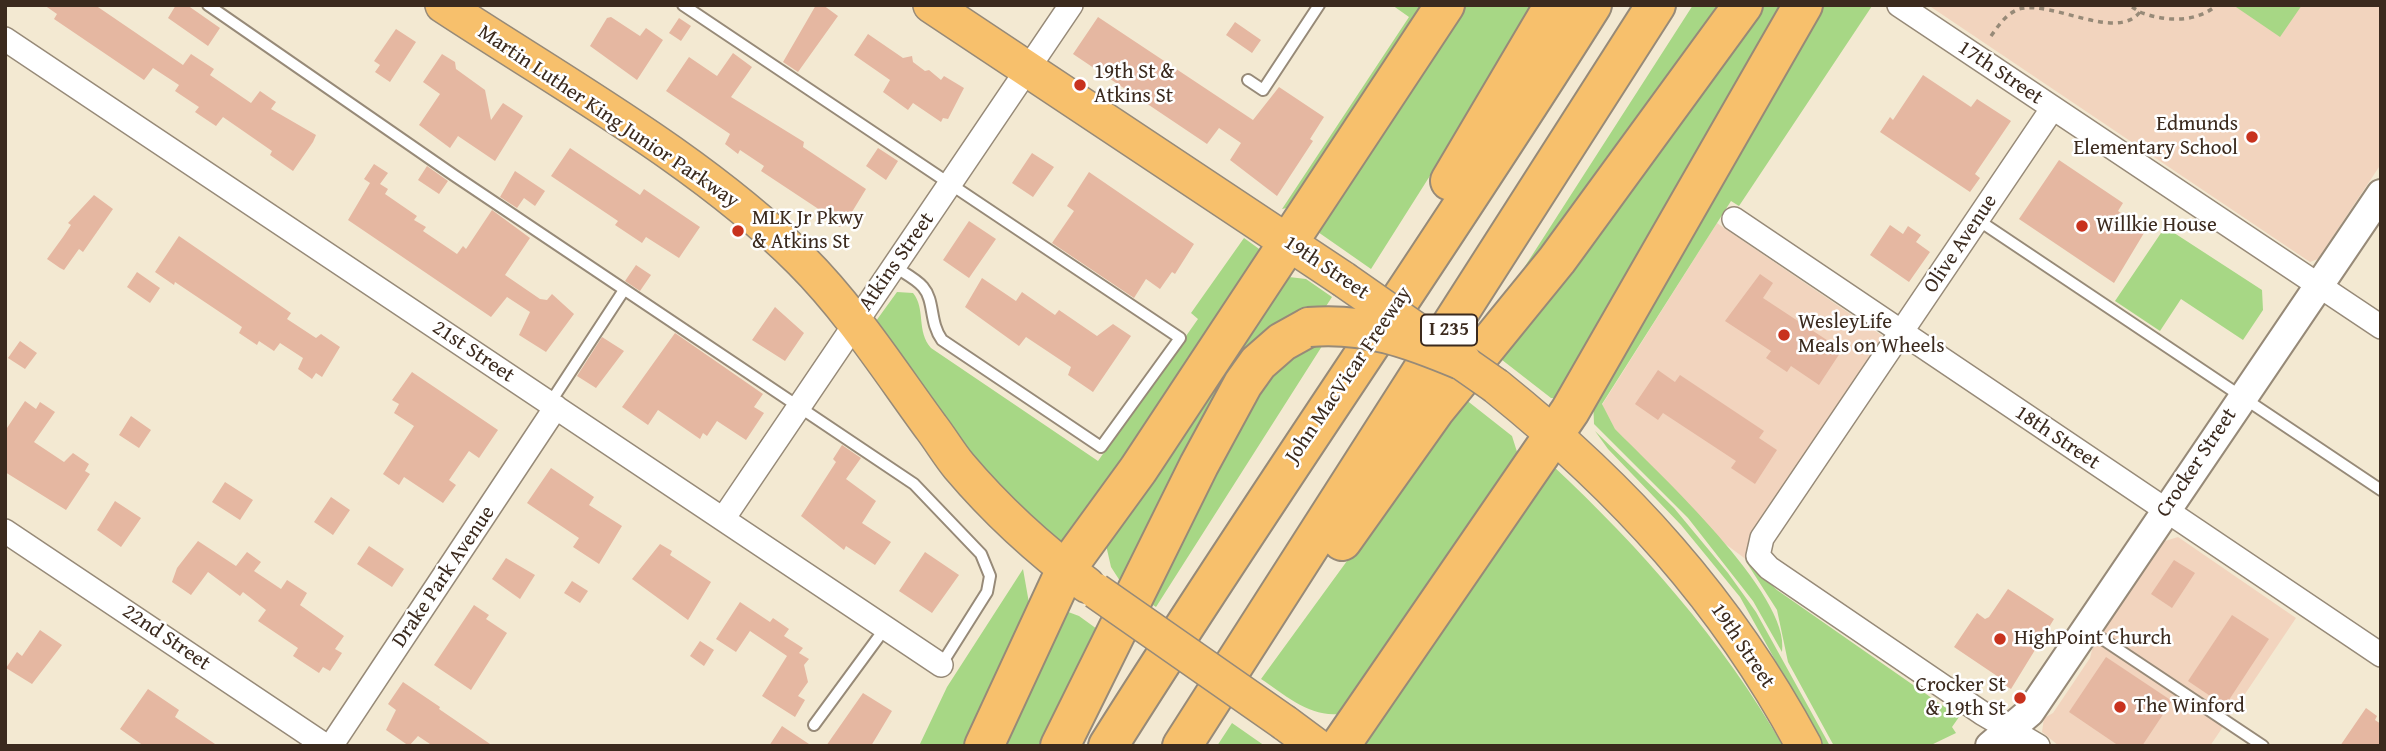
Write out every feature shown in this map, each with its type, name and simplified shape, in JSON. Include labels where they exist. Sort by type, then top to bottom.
[{"type":"highway","points":[[984,746],[1081,580],[1138,470],[1445,5]]},
{"type":"highway","points":[[1214,576],[1554,5]]},
{"type":"highway","name":"John MacVicar Freeway","points":[[1108,746],[1214,576],[1513,130],[1592,5]]},
{"type":"highway","name":"I 235","points":[[1182,746],[1656,5]]},
{"type":"highway","points":[[1240,654],[1328,562],[1435,410],[1557,260],[1743,5]]},
{"type":"highway","points":[[1340,746],[1555,434],[1802,5]]},
{"type":"highway","points":[[1060,746],[1243,384],[1258,363],[1282,342],[1309,327],[1337,324],[1407,337],[1461,360]]},
{"type":"main road","name":"Martin Luther King Junior Parkway","points":[[443,5],[664,151],[743,208],[802,261],[855,324],[957,464],[1008,519],[1081,580],[1316,746]]},
{"type":"main road","name":"19th Street","points":[[930,5],[1343,279],[1461,360],[1555,434],[1592,467],[1664,542],[1706,593],[1756,664],[1804,746]]},
{"type":"street","name":"Atkins Street","points":[[723,519],[1072,5]]},
{"type":"street","name":"17th Street","points":[[1899,5],[2381,327]]},
{"type":"street","name":"21st Street","points":[[5,39],[941,665]]},
{"type":"street","name":"Olive Avenue","points":[[2000,738],[1769,568],[1758,556],[1762,538],[2053,109]]},
{"type":"street","name":"Crocker Street","points":[[2000,738],[2030,712],[2381,194]]},
{"type":"street","name":"18th Street","points":[[1734,219],[2381,655]]},
{"type":"street","name":"Drake Park Avenue","points":[[331,746],[553,405]]},
{"type":"street","name":"22nd Street","points":[[5,531],[326,746]]},
{"type":"street","points":[[2000,738],[2038,746]]},
{"type":"lane","points":[[208,5],[624,290],[800,405],[914,484],[938,505],[988,564],[990,576],[986,592],[941,665]]},
{"type":"lane","points":[[683,5],[1180,338],[1101,447],[942,340],[934,330],[930,302],[923,287],[895,267]]},
{"type":"lane","points":[[1248,80],[1263,90],[1319,5]]},
{"type":"lane","points":[[1978,220],[2381,490]]},
{"type":"lane","points":[[553,405],[624,290]]},
{"type":"lane","points":[[814,725],[886,627]]},
{"type":"lane","points":[[2086,628],[2263,746]]},
{"type":"path","points":[[2132,7],[2140,12],[2186,19],[2204,15],[2217,5]]},
{"type":"path","points":[[1991,36],[2010,14],[2027,7],[2117,23],[2131,21],[2140,12]]},
{"type":"shaded area","name":"Edmunds Elementary School","points":[[1928,5],[2381,5],[2381,164],[2318,259],[2310,262]]},
{"type":"shaded area","points":[[1717,223],[1884,337],[1751,563],[1720,540],[1615,429],[1602,405]]},
{"type":"shaded area","points":[[2178,537],[2296,618],[2210,746],[2059,746],[2042,732],[2044,718],[2053,713],[2090,658],[2093,646],[2162,542]]},
{"type":"green space","points":[[1392,5],[1432,5],[1291,207],[1282,209],[1409,17]]},
{"type":"green space","points":[[1466,5],[1538,5],[1371,269],[1318,232]]},
{"type":"green space","points":[[1693,5],[1727,5],[1516,292],[1511,288]]},
{"type":"green space","points":[[1756,5],[1786,5],[1564,399],[1551,398],[1497,356]]},
{"type":"green space","points":[[1812,5],[1872,6],[1739,206],[1731,201],[1602,404],[1615,429],[1689,503],[1745,568],[1766,599],[1779,628],[1782,652],[1753,601],[1688,518],[1594,424],[1593,398]]},
{"type":"green space","points":[[2233,5],[2302,5],[2280,37]]},
{"type":"green space","points":[[2165,227],[2262,290],[2263,310],[2243,340],[2181,299],[2160,331],[2115,301]]},
{"type":"green space","points":[[1244,238],[1262,251],[1066,546],[1044,533],[960,443],[876,321],[897,292],[913,293],[919,306],[926,341],[931,348],[1098,461],[1198,319],[1191,313]]},
{"type":"green space","points":[[1289,277],[1306,279],[1332,297],[1321,314],[1306,317],[1120,581],[1111,567],[1106,545]]},
{"type":"green space","points":[[1324,343],[1156,607],[1147,601],[1253,389],[1296,353]]},
{"type":"green space","points":[[1465,399],[1512,436],[1518,455],[1339,714],[1318,712],[1298,704],[1261,679]]},
{"type":"green space","points":[[1595,431],[1674,508],[1728,573],[1756,612],[1830,746],[1823,746],[1740,597],[1681,525],[1608,449]]},
{"type":"green space","points":[[1552,465],[1617,529],[1678,597],[1734,669],[1783,746],[1358,746]]},
{"type":"green space","points":[[1745,560],[1777,590],[1959,717],[1952,727],[1956,733],[1929,746],[1834,746],[1788,662],[1777,610]]},
{"type":"green space","points":[[1023,569],[1029,603],[971,746],[919,746],[947,687]]},
{"type":"green space","points":[[1063,610],[1079,616],[1097,629],[1038,746],[996,746]]},
{"type":"green space","points":[[1232,723],[1265,746],[1217,746]]},
{"type":"building","points":[[44,5],[95,5],[183,65],[191,54],[214,69],[210,75],[251,103],[260,91],[276,102],[271,109],[316,135],[313,142],[293,171],[270,155],[272,151],[223,117],[216,126],[195,112],[199,107],[175,91],[179,85],[153,68],[144,80],[54,19],[57,14]]},
{"type":"building","points":[[176,5],[187,5],[220,28],[208,46],[168,18]]},
{"type":"building","points":[[816,5],[823,5],[838,16],[798,72],[783,62]]},
{"type":"building","points":[[611,17],[640,36],[646,28],[663,40],[637,80],[590,46],[607,18]]},
{"type":"building","points":[[1098,17],[1253,120],[1279,87],[1324,117],[1310,139],[1313,141],[1277,196],[1230,160],[1241,143],[1219,128],[1207,144],[1073,54]]},
{"type":"building","points":[[679,18],[691,26],[681,41],[669,33]]},
{"type":"building","points":[[1235,22],[1261,40],[1252,53],[1226,35]]},
{"type":"building","points":[[396,29],[416,42],[390,82],[375,72],[380,65],[374,61]]},
{"type":"building","points":[[868,34],[903,58],[912,56],[913,62],[941,80],[944,76],[964,88],[948,119],[943,118],[941,122],[913,103],[908,110],[883,92],[890,80],[854,55]]},
{"type":"building","points":[[733,53],[752,67],[731,97],[804,142],[803,147],[866,189],[844,225],[839,227],[821,215],[823,212],[761,171],[764,166],[740,150],[738,154],[725,144],[730,134],[666,91],[689,57],[717,76]]},
{"type":"building","points":[[442,54],[455,62],[456,69],[485,90],[491,120],[503,103],[523,116],[495,161],[458,136],[450,148],[419,125],[440,94],[423,82]]},
{"type":"building","points":[[1923,75],[1971,107],[1977,99],[2011,121],[1975,174],[1980,178],[1970,192],[1880,132],[1890,117],[1893,120]]},
{"type":"building","points":[[570,148],[640,195],[644,189],[700,227],[679,258],[646,237],[642,243],[615,225],[618,221],[551,176]]},
{"type":"building","points":[[878,148],[898,161],[886,180],[866,166]]},
{"type":"building","points":[[1032,153],[1054,167],[1033,197],[1012,183]]},
{"type":"building","name":"Willkie House","points":[[2059,160],[2123,203],[2118,211],[2125,216],[2123,219],[2144,233],[2114,283],[2019,219]]},
{"type":"building","points":[[374,164],[388,173],[380,184],[388,189],[385,194],[417,216],[414,220],[426,227],[423,231],[457,254],[463,246],[466,249],[492,210],[530,238],[505,275],[540,299],[547,300],[552,294],[574,314],[546,352],[519,335],[530,312],[507,297],[491,317],[348,220],[370,183],[364,179]]},
{"type":"building","points":[[427,166],[448,181],[439,194],[418,180]]},
{"type":"building","points":[[515,171],[545,191],[535,206],[524,198],[517,208],[500,197]]},
{"type":"building","points":[[1089,172],[1194,244],[1175,274],[1172,272],[1160,289],[1146,279],[1134,298],[1052,243],[1074,211],[1067,206]]},
{"type":"building","points":[[94,195],[113,209],[83,252],[79,249],[64,270],[47,259],[71,225],[68,223]]},
{"type":"building","points":[[969,221],[996,239],[969,278],[943,260]]},
{"type":"building","points":[[1890,225],[1903,234],[1908,226],[1921,235],[1916,242],[1930,252],[1909,282],[1870,255]]},
{"type":"building","points":[[179,236],[291,313],[287,319],[316,338],[321,334],[340,347],[322,377],[316,373],[312,379],[298,369],[303,358],[280,343],[274,351],[259,341],[257,345],[239,333],[242,327],[175,282],[174,285],[155,272]]},
{"type":"building","points":[[636,265],[651,275],[640,291],[625,281]]},
{"type":"building","points":[[137,272],[160,288],[150,303],[127,287]]},
{"type":"building","name":"WesleyLife Meals on Wheels","points":[[1760,274],[1773,283],[1763,298],[1842,350],[1819,385],[1791,366],[1787,372],[1766,358],[1771,351],[1725,321]]},
{"type":"building","points":[[982,278],[1016,301],[1022,292],[1055,315],[1059,310],[1097,336],[1113,324],[1131,336],[1093,392],[1068,375],[1071,367],[1026,337],[1019,346],[965,307]]},
{"type":"building","points":[[775,307],[804,333],[785,361],[752,340]]},
{"type":"building","points":[[675,333],[763,394],[754,407],[764,413],[746,440],[717,421],[707,436],[703,433],[700,439],[658,410],[648,425],[622,407]]},
{"type":"building","points":[[602,337],[624,351],[596,388],[577,376]]},
{"type":"building","points":[[20,341],[37,353],[25,369],[8,358]]},
{"type":"building","points":[[1658,370],[1675,382],[1680,375],[1764,431],[1759,438],[1777,450],[1755,484],[1731,468],[1736,461],[1663,413],[1658,420],[1635,404]]},
{"type":"building","points":[[412,372],[498,430],[479,458],[469,451],[449,480],[456,485],[443,503],[404,477],[399,485],[383,474],[414,426],[394,413],[399,404],[392,400]]},
{"type":"building","points":[[25,401],[36,409],[40,402],[55,412],[34,442],[64,462],[73,453],[89,464],[85,471],[90,474],[66,510],[5,472],[5,431]]},
{"type":"building","points":[[131,416],[151,430],[139,448],[119,435]]},
{"type":"building","points":[[842,445],[861,458],[846,479],[876,501],[862,523],[891,542],[875,565],[846,546],[844,550],[801,516],[836,462],[833,459]]},
{"type":"building","points":[[551,468],[594,497],[589,505],[622,526],[599,564],[573,547],[579,538],[527,503]]},
{"type":"building","points":[[225,482],[253,500],[240,520],[212,502]]},
{"type":"building","points":[[331,497],[350,510],[333,535],[314,522]]},
{"type":"building","points":[[115,501],[141,518],[121,547],[97,530]]},
{"type":"building","points":[[198,541],[236,566],[247,552],[261,562],[254,571],[281,589],[287,580],[307,593],[300,605],[344,636],[335,649],[342,653],[330,671],[323,667],[319,673],[293,656],[298,648],[258,621],[266,610],[243,592],[240,596],[208,572],[191,595],[172,582],[177,568]]},
{"type":"building","points":[[660,544],[672,551],[670,555],[711,582],[688,620],[632,579]]},
{"type":"building","points":[[369,546],[404,569],[392,587],[357,564]]},
{"type":"building","points":[[925,552],[959,575],[932,613],[899,591]]},
{"type":"building","points":[[506,558],[535,575],[520,599],[492,579]]},
{"type":"building","points":[[2174,560],[2195,573],[2172,608],[2151,594]]},
{"type":"building","points":[[572,581],[588,591],[580,603],[564,593]]},
{"type":"building","name":"HighPoint Church","points":[[2008,589],[2054,619],[2011,689],[1998,681],[2000,678],[1954,647],[1977,613],[1985,619],[1989,617]]},
{"type":"building","points":[[740,602],[770,622],[773,618],[789,629],[784,636],[803,648],[799,653],[809,659],[804,665],[808,682],[798,696],[805,700],[795,717],[762,696],[787,656],[750,631],[736,652],[716,639]]},
{"type":"building","points":[[474,605],[489,615],[486,619],[507,633],[471,690],[434,665]]},
{"type":"building","points":[[2232,615],[2269,639],[2225,706],[2188,681]]},
{"type":"building","points":[[40,630],[62,645],[32,684],[6,668],[17,652],[22,656]]},
{"type":"building","points":[[700,641],[714,650],[704,666],[690,656]]},
{"type":"building","name":"The Winford","points":[[2106,657],[2172,701],[2142,746],[2119,746],[2069,712]]},
{"type":"building","points":[[403,682],[493,746],[433,746],[418,736],[409,746],[386,730],[396,710],[388,704]]},
{"type":"building","points":[[148,689],[179,710],[175,717],[218,746],[144,746],[120,729]]},
{"type":"building","points":[[863,693],[892,711],[871,746],[826,746]]},
{"type":"building","points":[[2366,708],[2377,716],[2375,720],[2381,724],[2381,746],[2340,746]]},
{"type":"building","points":[[782,726],[812,746],[769,746]]},
{"type":"place","name":"19th St & Atkins St","points":[[1080,85]]},
{"type":"place","name":"Edmunds Elementary School","points":[[2252,137]]},
{"type":"place","name":"Willkie House","points":[[2082,226]]},
{"type":"place","name":"MLK Jr Pkwy & Atkins St","points":[[738,231]]},
{"type":"place","name":"WesleyLife Meals on Wheels","points":[[1784,335]]},
{"type":"place","name":"HighPoint Church","points":[[2000,639]]},
{"type":"place","name":"Crocker St & 19th St","points":[[2020,698]]},
{"type":"place","name":"The Winford","points":[[2120,707]]}]
